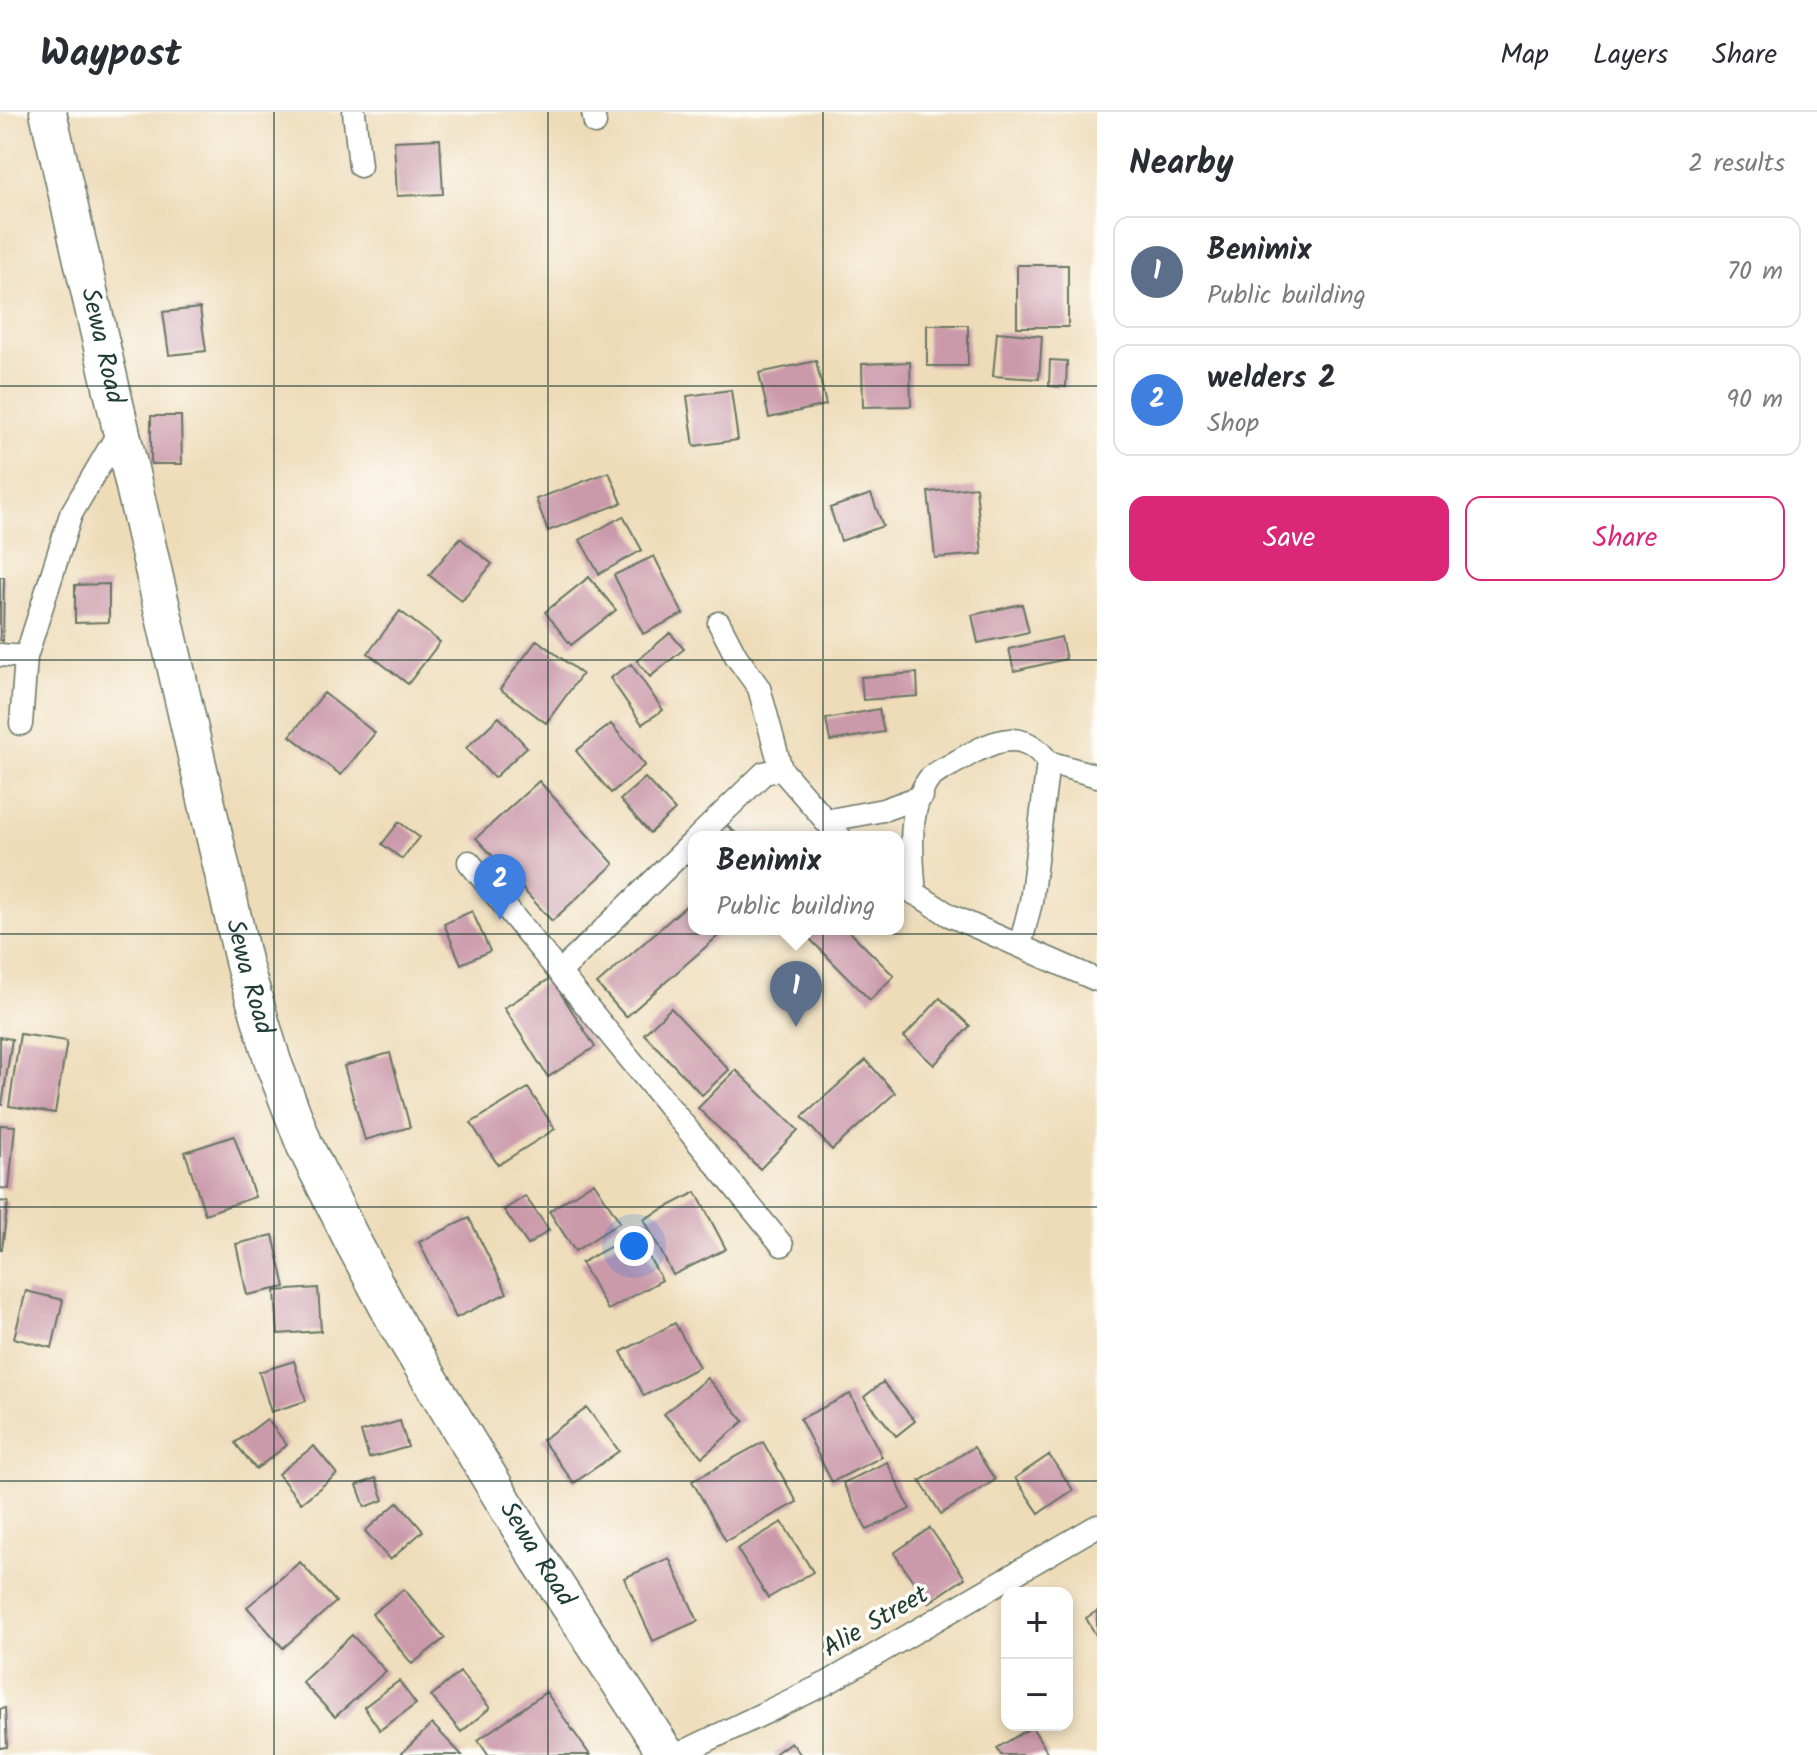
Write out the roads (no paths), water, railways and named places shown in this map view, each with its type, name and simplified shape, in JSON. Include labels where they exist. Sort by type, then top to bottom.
[{"type":"main road","name":"Sewa Road","points":[[48,112],[244,965],[273,1062],[305,1146],[399,1328],[538,1558],[667,1755]]},
{"type":"street","points":[[354,112],[360,166]]},
{"type":"street","points":[[21,724],[26,657],[71,514],[120,430]]},
{"type":"street","points":[[719,623],[736,656],[759,688],[781,769],[833,829],[922,796]]},
{"type":"street","points":[[0,655],[26,657]]},
{"type":"street","points":[[1097,776],[1048,762],[1036,745],[1018,739],[986,744],[930,778],[910,832],[907,888],[949,915],[1097,980]]},
{"type":"street","points":[[1020,946],[1031,902],[1048,762]]},
{"type":"street","points":[[704,831],[764,773],[781,769]]},
{"type":"street","points":[[561,971],[688,847]]},
{"type":"street","points":[[469,862],[782,1245]]},
{"type":"street","name":"Alie Street","points":[[677,1755],[827,1683],[1097,1526]]},
{"type":"place","name":"welders 2","points":[[500,920]]},
{"type":"place","name":"Benimix","points":[[796,1027]]}]
